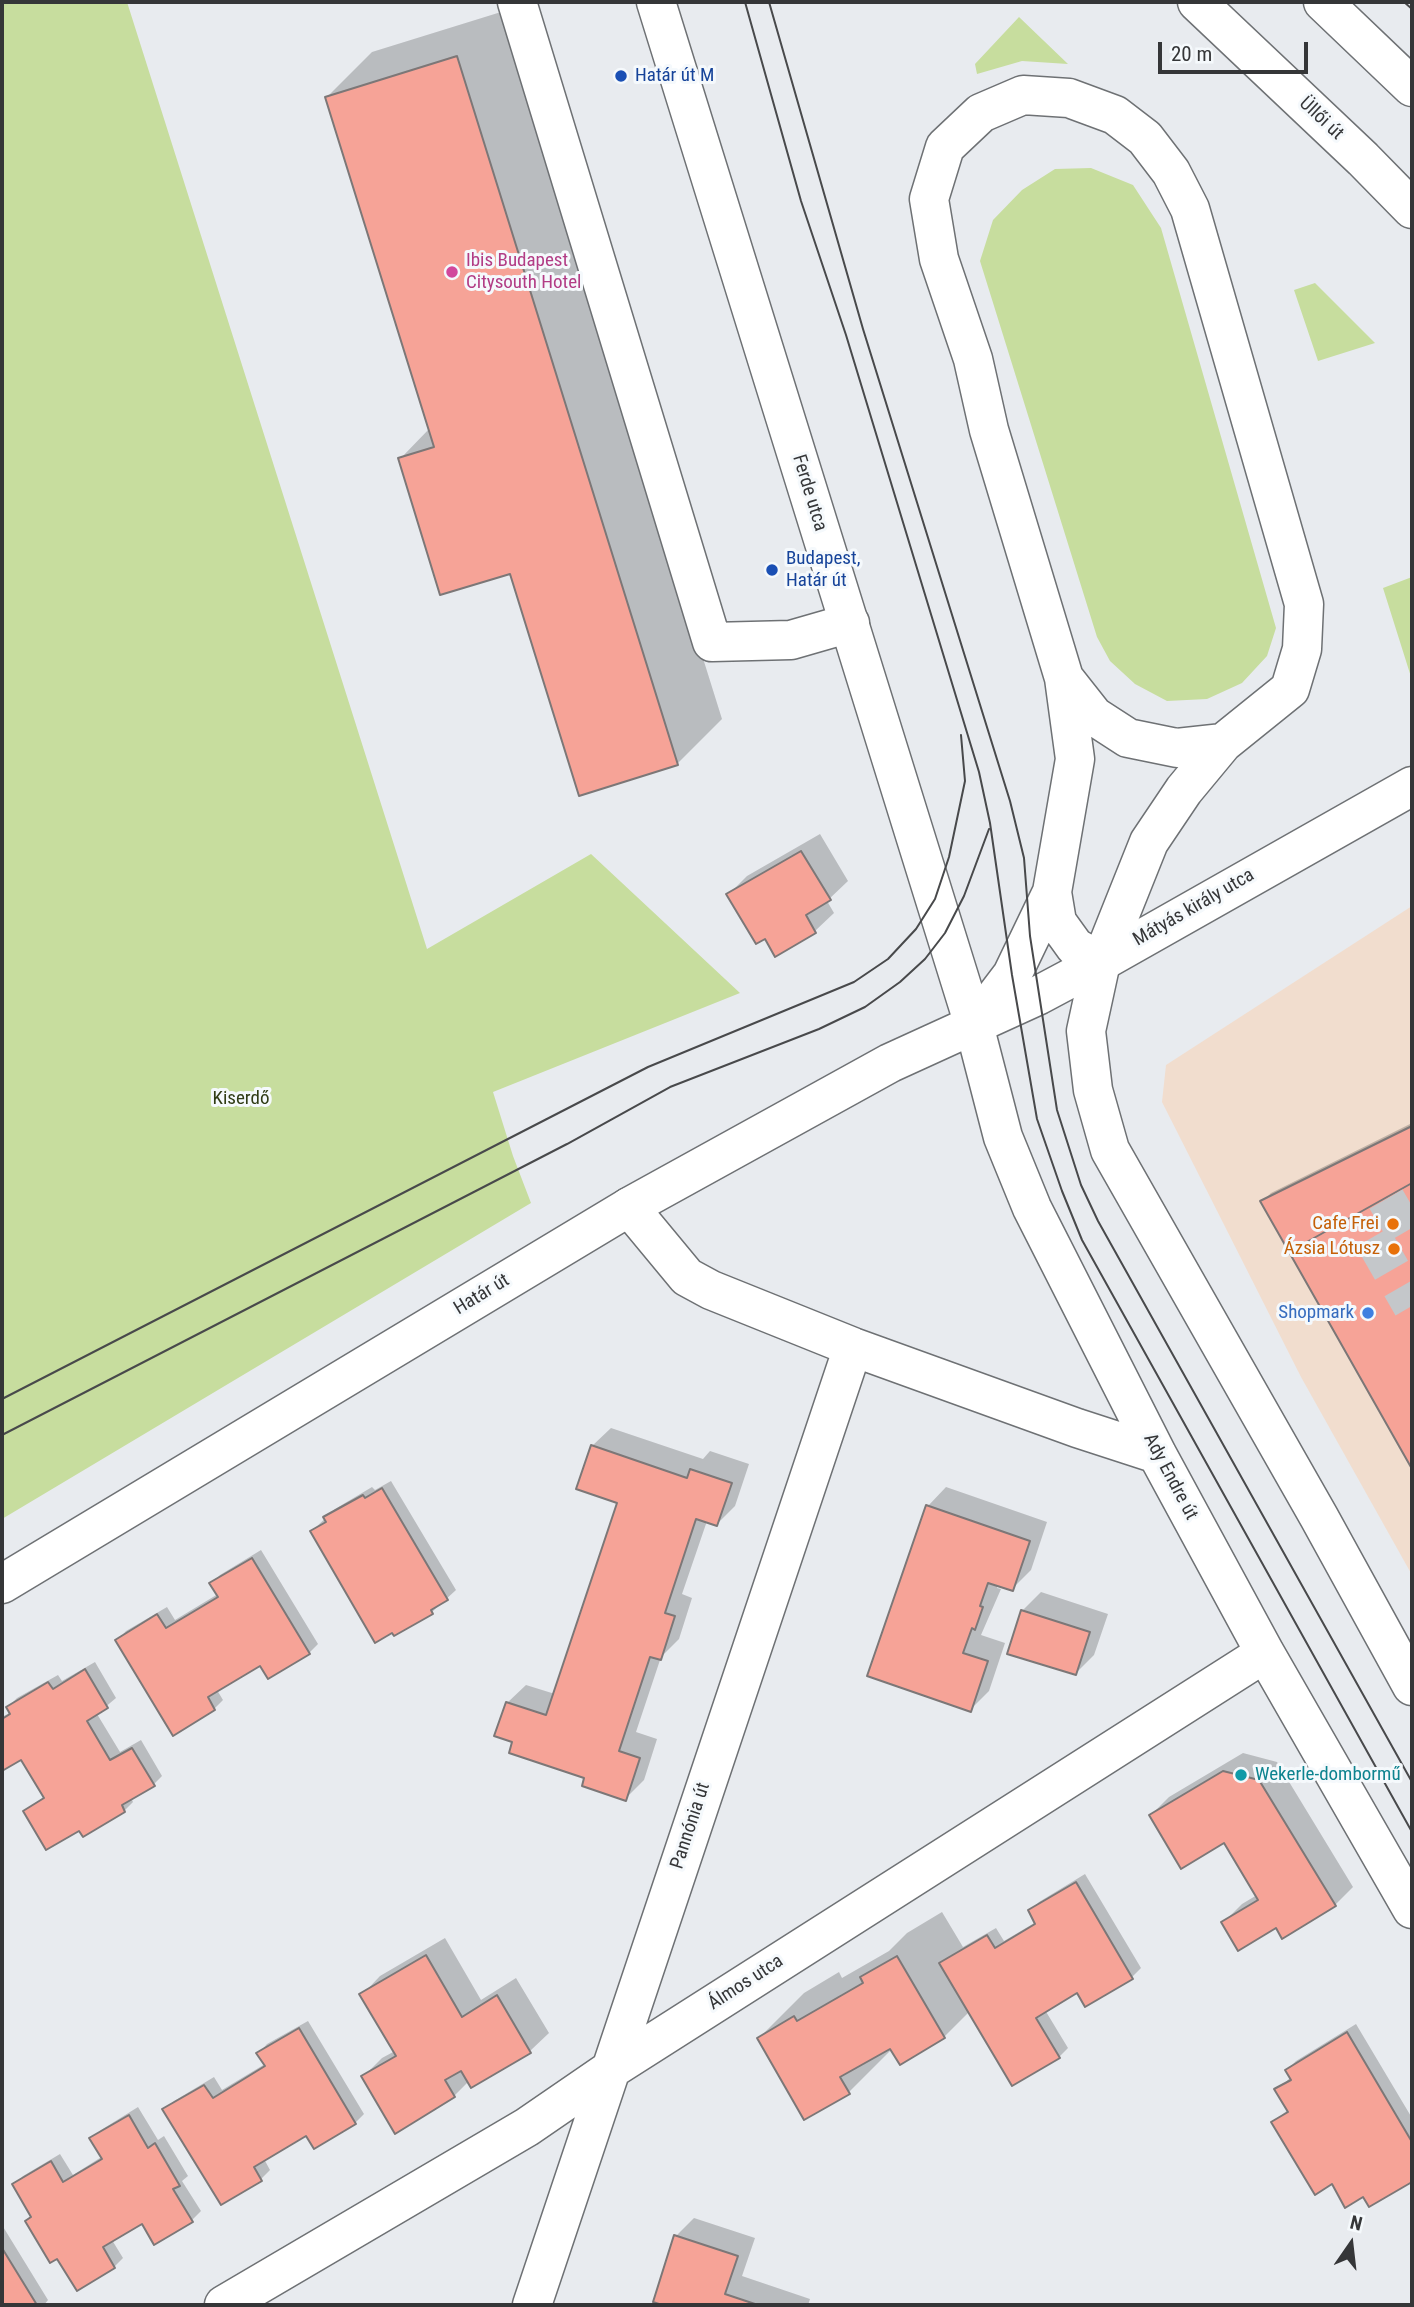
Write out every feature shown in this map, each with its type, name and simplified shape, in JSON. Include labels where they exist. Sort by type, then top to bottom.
[{"type":"street","points":[[517,2],[712,642],[792,640],[850,624]]},
{"type":"street","name":"Ferde utca","points":[[656,2],[974,1025]]},
{"type":"street","name":"Üllői út","points":[[1197,2],[1412,209]]},
{"type":"street","points":[[1322,2],[1412,87]]},
{"type":"street","points":[[974,1025],[1012,975],[1052,892],[1075,758],[1064,678],[989,430],[973,359],[939,259],[929,198],[944,147],[981,113],[1023,95],[1069,98],[1115,115],[1145,138],[1171,172],[1190,209],[1304,604],[1302,649],[1290,689],[1223,743],[1184,790],[1149,842],[1101,962],[1086,1031],[1093,1090],[1110,1150],[1412,1686]]},
{"type":"street","points":[[1064,678],[1094,716],[1128,737],[1177,748],[1223,743]]},
{"type":"street","name":"Mátyás király utca","points":[[974,1025],[1101,962],[1412,786]]},
{"type":"street","points":[[1052,892],[1057,922],[1075,947],[1101,962]]},
{"type":"street","name":"Határ út","points":[[2,1584],[628,1207],[890,1063],[974,1025]]},
{"type":"street","name":"Ady Endre út","points":[[974,1025],[1003,1137],[1032,1208],[1157,1454],[1265,1653],[1412,1909]]},
{"type":"street","points":[[628,1207],[687,1277],[711,1290],[853,1347],[1157,1454]]},
{"type":"street","name":"Pannónia út","points":[[532,2305],[853,1347]]},
{"type":"street","name":"Álmos utca","points":[[224,2305],[527,2127],[610,2070],[1265,1653]]},
{"type":"shaded area","points":[[1412,906],[1412,1575],[1301,1377],[1162,1102],[1166,1065]]},
{"type":"green space","name":"Kiserdő","points":[[2,2],[127,2],[427,949],[591,854],[740,993],[493,1092],[531,1203],[2,1519]]},
{"type":"green space","points":[[1019,17],[1068,64],[1022,61],[977,74],[975,64]]},
{"type":"green space","points":[[1091,168],[1133,185],[1161,228],[1276,628],[1267,656],[1242,683],[1207,699],[1167,701],[1135,684],[1110,661],[1097,637],[980,261],[993,220],[1022,190],[1055,169]]},
{"type":"green space","points":[[1315,283],[1375,343],[1318,361],[1294,290]]},
{"type":"green space","points":[[1412,577],[1412,680],[1383,588]]},
{"type":"building","name":"Ibis Budapest Citysouth Hotel","points":[[457,56],[678,765],[579,796],[510,574],[440,595],[398,458],[434,447],[325,97]]},
{"type":"building","points":[[801,851],[831,900],[806,915],[816,933],[775,957],[765,939],[756,944],[726,894]]},
{"type":"building","points":[[1412,1126],[1412,1183],[1289,1252],[1260,1201]]},
{"type":"building","name":"Shopmark","points":[[1412,1183],[1412,1469],[1289,1252]]},
{"type":"building","points":[[591,1445],[687,1478],[690,1469],[732,1483],[717,1526],[696,1519],[665,1613],[675,1616],[661,1660],[650,1657],[619,1751],[640,1758],[626,1801],[582,1786],[584,1778],[509,1753],[512,1742],[494,1736],[506,1702],[546,1715],[617,1503],[576,1489]]},
{"type":"building","points":[[382,1488],[448,1600],[431,1610],[433,1614],[394,1636],[392,1633],[375,1643],[310,1531],[326,1522],[323,1517]]},
{"type":"building","points":[[926,1505],[1030,1541],[1013,1591],[988,1583],[975,1630],[972,1628],[963,1653],[988,1661],[971,1712],[867,1676]]},
{"type":"building","points":[[252,1558],[310,1654],[268,1679],[260,1666],[208,1697],[215,1710],[173,1736],[115,1640],[157,1614],[166,1628],[218,1597],[209,1583]]},
{"type":"building","points":[[1021,1610],[1090,1632],[1076,1675],[1007,1654]]},
{"type":"building","points":[[85,1669],[108,1708],[87,1721],[110,1760],[132,1748],[155,1786],[122,1805],[125,1812],[83,1837],[79,1831],[46,1850],[23,1811],[44,1798],[21,1760],[2,1771],[2,1719],[10,1714],[6,1707],[48,1682],[53,1689]]},
{"type":"building","points":[[1223,1771],[1259,1780],[1336,1906],[1282,1939],[1276,1928],[1238,1951],[1221,1922],[1258,1900],[1224,1843],[1181,1869],[1149,1815]]},
{"type":"building","points":[[1076,1882],[1133,1979],[1085,2007],[1077,1993],[1036,2018],[1060,2058],[1012,2086],[939,1963],[987,1935],[995,1948],[1035,1924],[1028,1910]]},
{"type":"building","points":[[426,1955],[462,2017],[497,1995],[531,2053],[471,2088],[461,2071],[445,2080],[455,2097],[395,2134],[361,2076],[396,2056],[359,1994]]},
{"type":"building","points":[[897,1956],[945,2038],[900,2065],[890,2049],[840,2077],[850,2094],[804,2120],[757,2038],[794,2016],[797,2021],[863,1983],[860,1977]]},
{"type":"building","points":[[299,2028],[356,2124],[314,2149],[306,2136],[254,2167],[262,2181],[221,2205],[162,2109],[204,2085],[213,2098],[265,2066],[256,2053]]},
{"type":"building","points":[[1347,2032],[1412,2142],[1412,2182],[1369,2207],[1363,2197],[1345,2208],[1332,2184],[1315,2195],[1271,2122],[1288,2112],[1274,2089],[1291,2080],[1285,2070]]},
{"type":"building","points":[[129,2115],[148,2148],[155,2143],[180,2186],[173,2189],[193,2222],[154,2245],[142,2224],[103,2247],[115,2268],[77,2291],[57,2259],[50,2263],[25,2221],[31,2217],[12,2184],[51,2161],[63,2182],[102,2159],[89,2138]]},
{"type":"building","points":[[674,2235],[738,2256],[725,2294],[758,2305],[662,2305],[653,2302]]},
{"type":"building","points":[[2,2248],[37,2305],[2,2305]]},
{"type":"tunnel","points":[[1412,1206],[1369,1231],[1412,1306]]},
{"type":"tram line","points":[[745,2],[801,201],[846,335],[979,772],[990,823],[1012,975],[1037,1119],[1062,1191],[1082,1240],[1412,1832]]},
{"type":"tram line","points":[[769,2],[863,329],[1010,801],[1024,858],[1030,936],[1057,1110],[1081,1185],[1098,1221],[1412,1782]]},
{"type":"tram line","points":[[1404,2],[1412,9]]},
{"type":"tram line","points":[[2,1399],[648,1067],[854,982],[888,959],[916,929],[935,899],[949,857],[965,781],[961,735]]},
{"type":"tram line","points":[[2,1435],[567,1144],[670,1087],[819,1029],[865,1007],[900,982],[925,959],[945,933],[964,896],[989,829]]},
{"type":"place","name":"Határ út M","points":[[621,76]]},
{"type":"place","name":"Ibis Budapest Citysouth Hotel","points":[[452,272]]},
{"type":"place","name":"Budapest, Határ út","points":[[772,570]]},
{"type":"place","name":"Cafe Frei","points":[[1393,1224]]},
{"type":"place","name":"Ázsia Lótusz","points":[[1394,1249]]},
{"type":"place","name":"Shopmark","points":[[1368,1313]]},
{"type":"place","name":"Wekerle-dombormű","points":[[1241,1775]]}]
